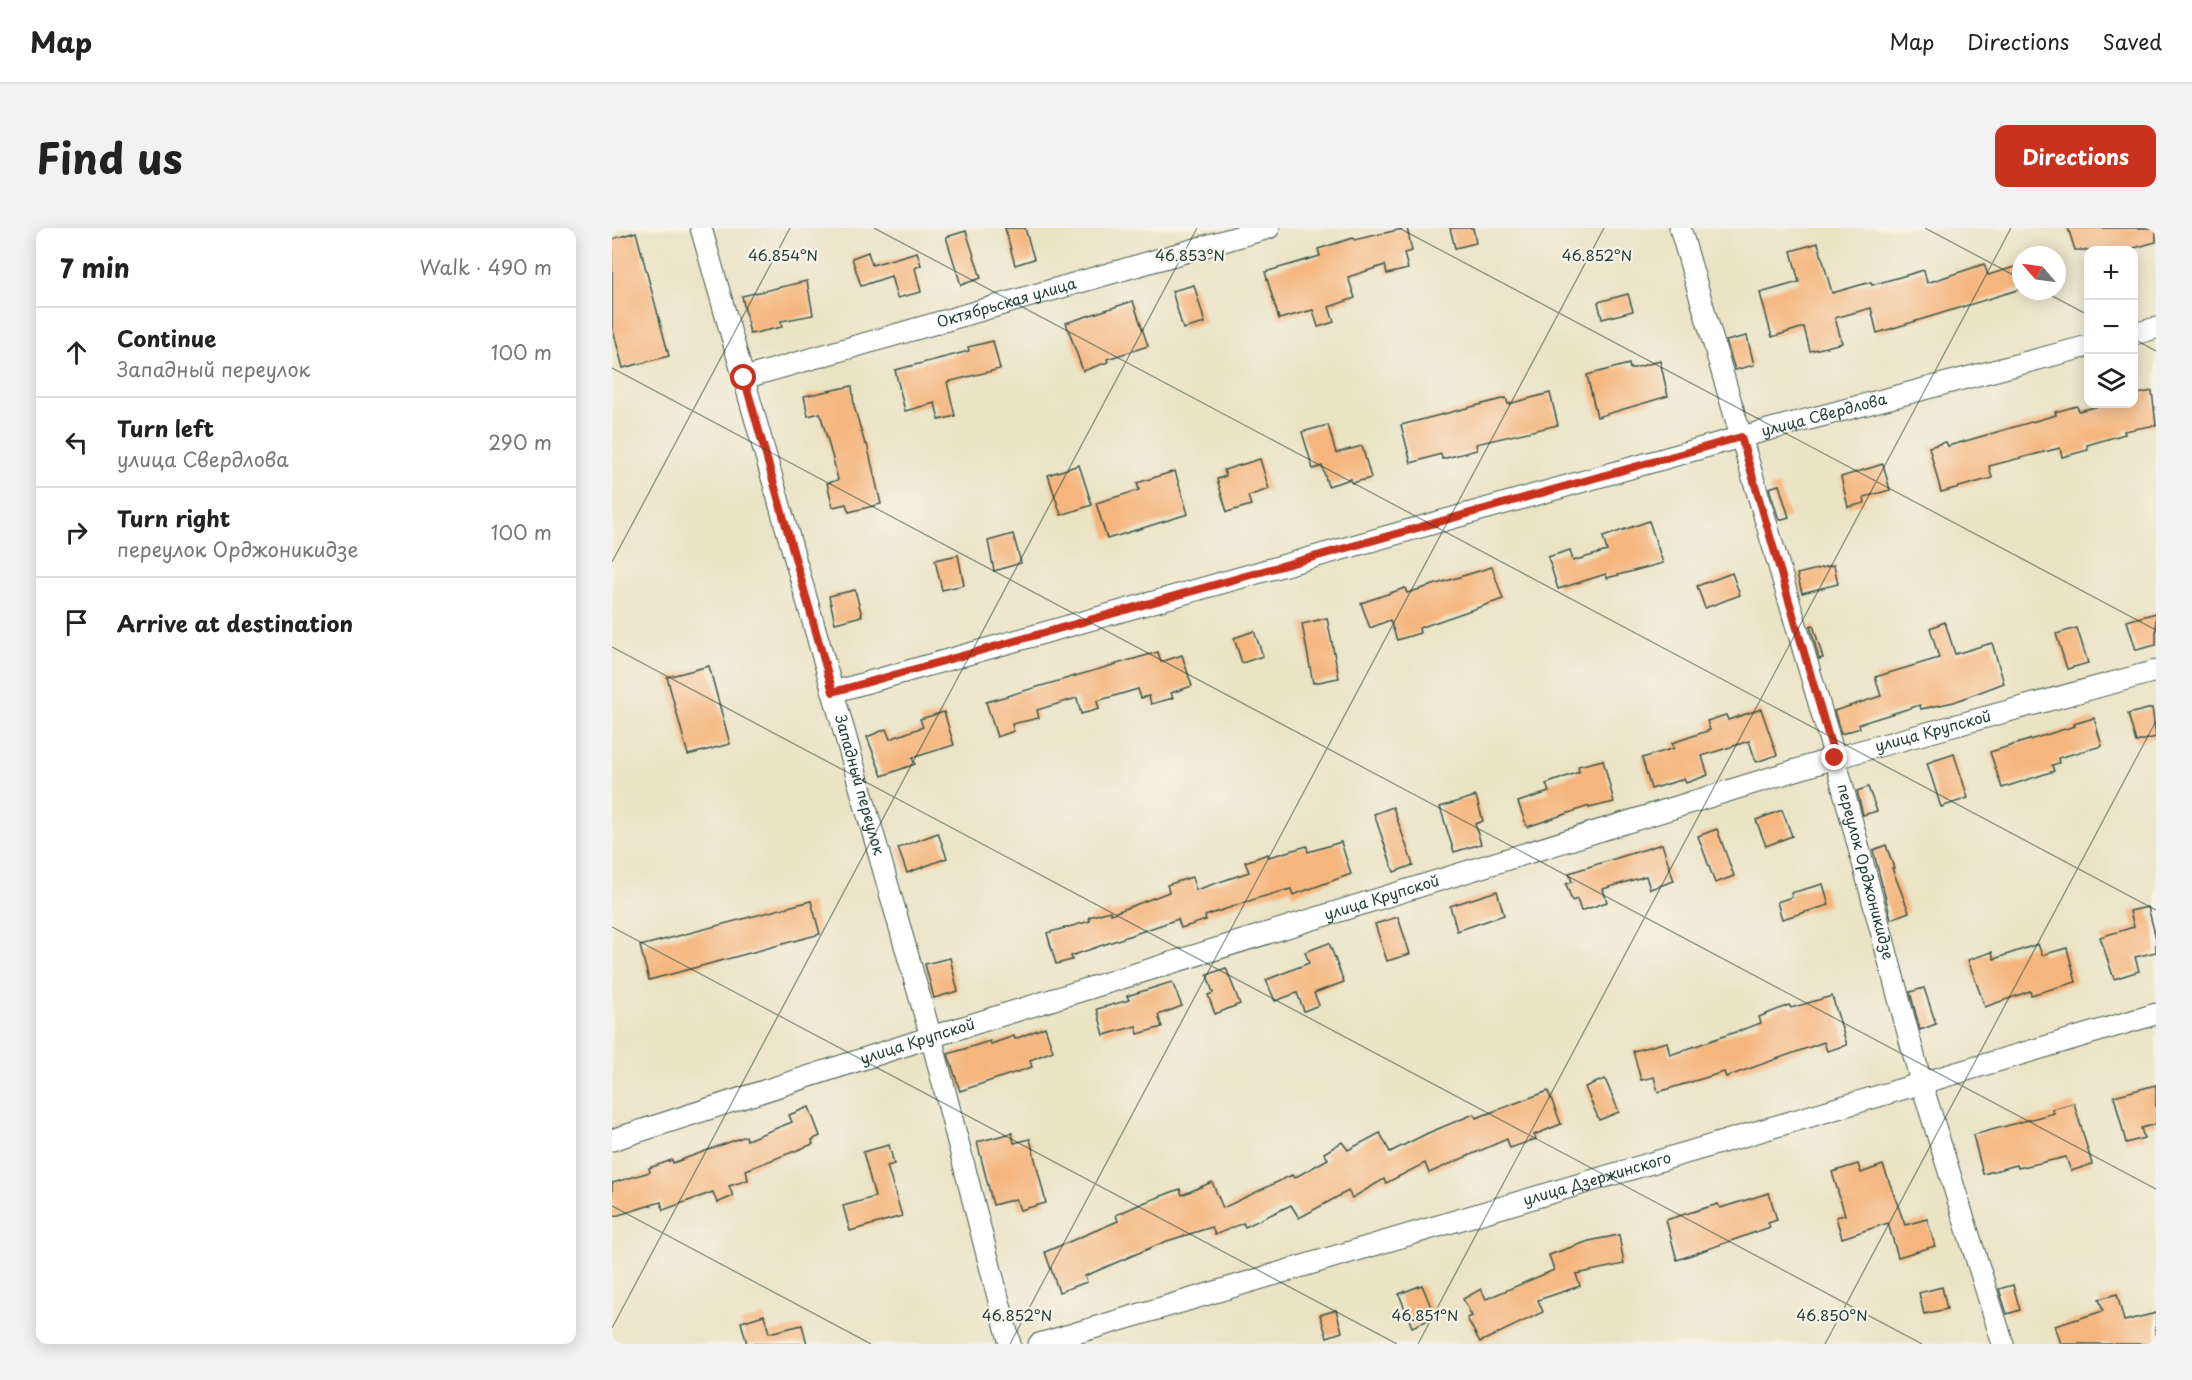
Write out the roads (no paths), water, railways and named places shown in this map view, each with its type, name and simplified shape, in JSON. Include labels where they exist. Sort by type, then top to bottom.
[{"type":"street","name":"Западный переулок","points":[[701,228],[931,1037],[1010,1344]]},
{"type":"street","name":"Октябрьская улица","points":[[744,378],[1269,228]]},
{"type":"street","name":"переулок Орджоникидзе","points":[[1680,228],[1835,758],[1921,1082],[2003,1344]]},
{"type":"street","points":[[2138,333],[2156,328]]},
{"type":"street","name":"улица Свердлова","points":[[833,692],[1741,437],[2084,347]]},
{"type":"street","name":"улица Крупской","points":[[612,1140],[931,1037],[1835,758],[2156,671]]},
{"type":"street","name":"улица Дзержинского","points":[[1039,1344],[2156,1014]]}]
